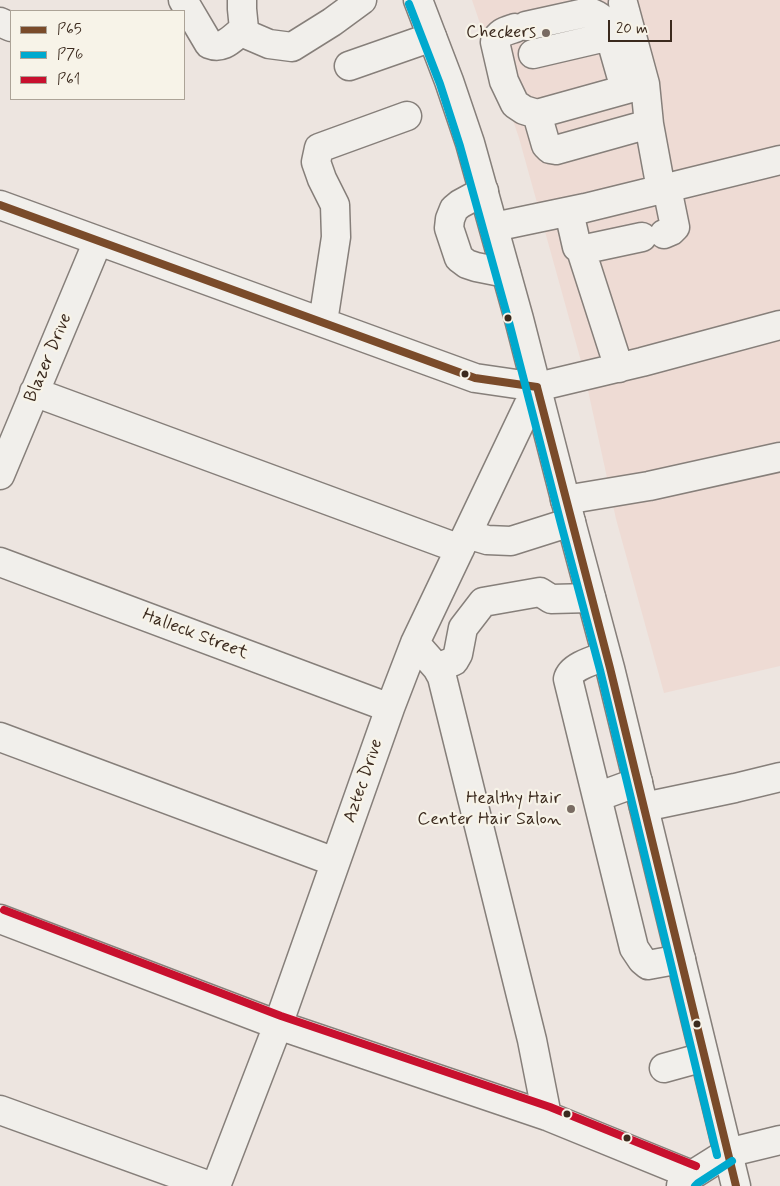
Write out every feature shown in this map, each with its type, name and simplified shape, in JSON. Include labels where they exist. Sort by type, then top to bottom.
[{"type":"street","points":[[183,0],[209,44],[216,46],[223,45],[244,29],[242,0]]},
{"type":"street","points":[[241,32],[269,44],[292,47],[332,22],[362,0]]},
{"type":"street","points":[[418,0],[470,143],[537,387],[641,795],[736,1186]]},
{"type":"street","points":[[623,3],[635,87]]},
{"type":"street","points":[[518,59],[495,42],[503,32],[590,12],[598,15],[607,26],[635,87],[649,124],[664,189],[676,226],[671,232],[581,250]]},
{"type":"street","points":[[610,36],[518,59],[504,81],[515,104],[524,110],[536,114],[635,87]]},
{"type":"street","points":[[349,66],[432,37]]},
{"type":"street","points":[[536,114],[546,145],[556,150],[649,124]]},
{"type":"street","points":[[323,322],[336,237],[335,205],[316,162],[319,148],[406,116]]},
{"type":"street","points":[[494,227],[569,212],[780,160]]},
{"type":"street","points":[[484,191],[454,209],[449,228],[459,258],[467,264],[476,267],[506,273]]},
{"type":"street","points":[[0,205],[475,378],[537,387],[619,368],[780,325]]},
{"type":"street","points":[[569,212],[577,247],[581,250],[619,368]]},
{"type":"street","name":"Blazer Drive","points":[[0,475],[98,240]]},
{"type":"street","name":"Aztec Drive","points":[[216,1186],[278,1025],[415,642],[537,387]]},
{"type":"street","points":[[34,392],[463,542],[510,541],[568,511],[648,486],[780,457]]},
{"type":"street","name":"Halleck Street","points":[[0,562],[390,708]]},
{"type":"street","points":[[437,668],[454,661],[458,654],[464,628],[483,602],[540,592],[551,599],[591,598]]},
{"type":"street","points":[[415,642],[437,668],[442,677],[530,1030],[547,1116]]},
{"type":"street","points":[[606,656],[580,666],[569,675],[568,679],[634,948],[648,965],[681,958]]},
{"type":"street","points":[[0,737],[335,862]]},
{"type":"street","points":[[597,797],[735,788],[780,777]]},
{"type":"street","points":[[0,919],[278,1025],[547,1116],[687,1181],[727,1152],[780,1140]]},
{"type":"street","points":[[664,1068],[704,1057]]},
{"type":"street","points":[[0,1110],[210,1186]]},
{"type":"shaded area","points":[[472,0],[780,0],[780,666],[664,693],[616,519],[584,372],[519,138]]},
{"type":"transit line","name":"P76","points":[[409,4],[440,84],[460,146],[509,322],[600,670],[717,1155]]},
{"type":"transit line","name":"P65","points":[[0,205],[475,378],[537,387]]},
{"type":"transit line","name":"P65","points":[[537,387],[610,668],[736,1186]]},
{"type":"transit line","name":"P61","points":[[4,910],[281,1016],[550,1107],[696,1166]]},
{"type":"transit line","name":"P76","points":[[695,1186],[732,1161]]},
{"type":"place","name":"Checkers","points":[[546,33]]},
{"type":"place","name":"Healthy Hair Center Hair Salon","points":[[571,809]]}]
